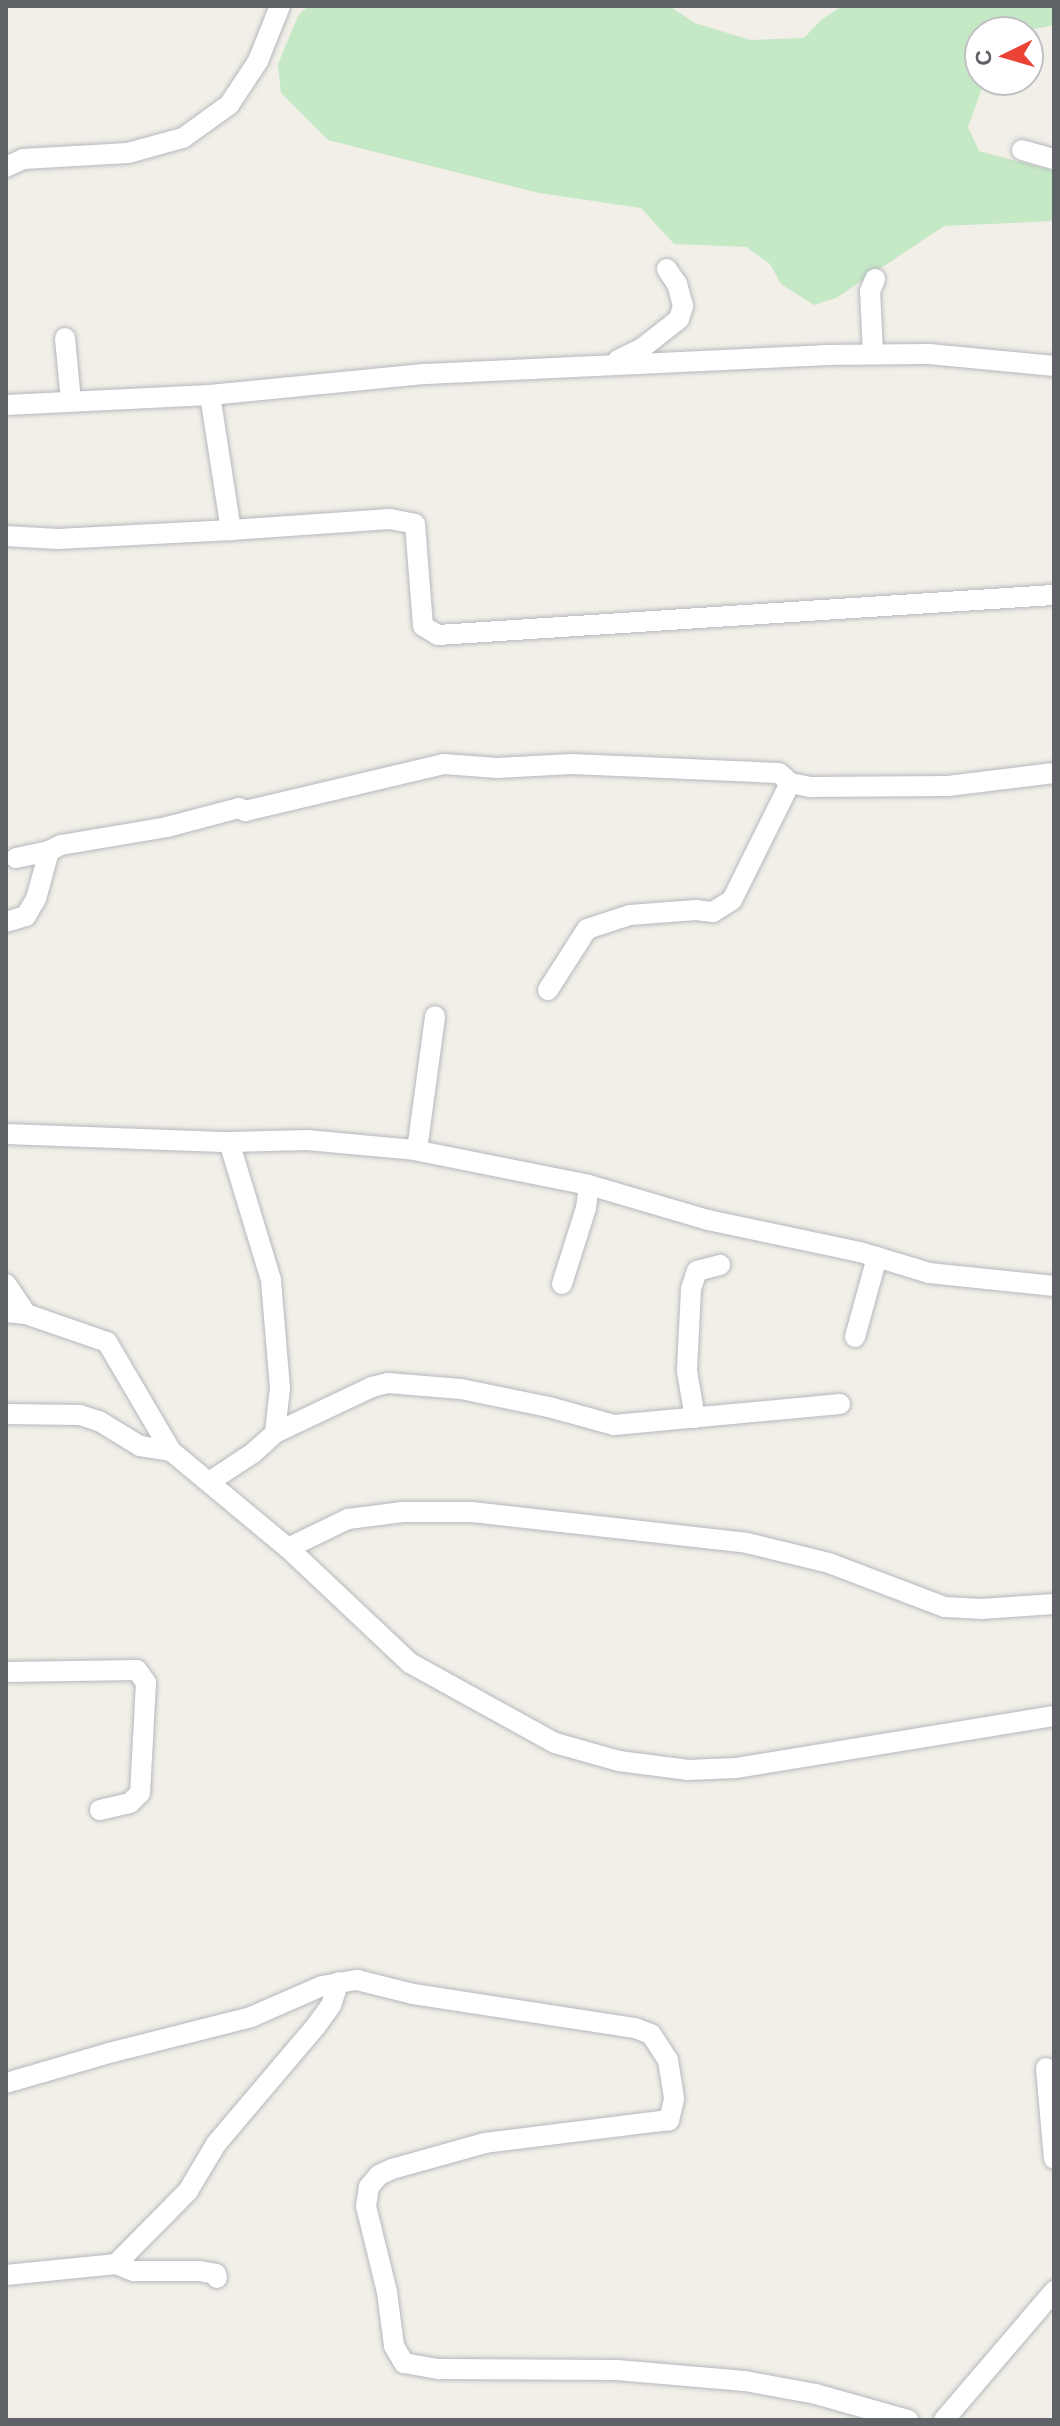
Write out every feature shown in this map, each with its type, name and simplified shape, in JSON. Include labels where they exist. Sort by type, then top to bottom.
[{"type":"street","points":[[6,167],[23,159],[128,153],[183,138],[229,105],[258,61],[280,6]]},
{"type":"street","points":[[1022,150],[1054,159]]},
{"type":"street","points":[[608,365],[641,349],[679,319],[683,306],[677,284],[667,269]]},
{"type":"street","points":[[873,354],[870,291],[875,279]]},
{"type":"street","points":[[65,338],[71,401]]},
{"type":"street","points":[[6,405],[210,395],[426,374],[873,354],[969,357],[1054,366]]},
{"type":"street","points":[[210,395],[231,530]]},
{"type":"street","points":[[6,536],[58,539],[405,519],[415,524],[423,626],[438,635],[1054,595]]},
{"type":"street","points":[[16,858],[80,841],[167,827],[239,808],[245,811],[444,764],[497,768],[603,765],[779,773],[790,783],[810,787],[926,787],[1054,773]]},
{"type":"street","points":[[548,990],[587,929],[630,915],[696,910],[713,912],[732,900],[790,783]]},
{"type":"street","points":[[6,922],[26,916],[36,899],[49,851]]},
{"type":"street","points":[[417,1150],[435,1016]]},
{"type":"street","points":[[6,1134],[229,1142],[307,1140],[417,1150],[589,1185],[708,1220],[877,1257],[929,1273],[1054,1286]]},
{"type":"street","points":[[229,1142],[271,1280],[280,1388],[275,1433]]},
{"type":"street","points":[[562,1284],[586,1208],[589,1185]]},
{"type":"street","points":[[855,1337],[877,1257]]},
{"type":"street","points":[[695,1418],[687,1371],[691,1289],[697,1271],[720,1265]]},
{"type":"street","points":[[6,1284],[16,1313],[107,1342],[171,1451],[288,1548],[410,1663],[555,1743],[619,1761],[688,1770],[736,1768],[1054,1716]]},
{"type":"street","points":[[209,1482],[253,1453],[275,1433],[388,1383],[461,1389],[614,1425],[840,1404]]},
{"type":"street","points":[[6,1414],[80,1415],[99,1421],[140,1446],[171,1451]]},
{"type":"street","points":[[288,1548],[348,1519],[403,1512],[472,1512],[747,1543],[829,1563],[945,1607],[981,1609],[1054,1604]]},
{"type":"street","points":[[6,1672],[137,1670],[146,1683],[140,1793],[130,1803],[110,1805],[100,1810]]},
{"type":"street","points":[[6,2083],[251,2017],[339,1982],[357,1980],[413,1994],[635,2028],[651,2034],[660,2046],[673,2078],[674,2099],[669,2120],[485,2143],[379,2175],[369,2187],[366,2206],[387,2292],[394,2346],[404,2363],[439,2369],[617,2370],[745,2381],[803,2390],[908,2420]]},
{"type":"street","points":[[116,2264],[188,2191],[216,2144],[269,2086],[324,2015],[339,1982]]},
{"type":"street","points":[[1046,2068],[1054,2159]]},
{"type":"street","points":[[6,2275],[116,2264],[133,2271],[199,2271],[216,2274],[217,2278]]},
{"type":"street","points":[[944,2420],[1054,2291]]},
{"type":"green space","points":[[308,6],[669,6],[695,23],[750,40],[804,38],[821,20],[842,6],[1054,6],[1054,25],[1044,27],[1044,16],[964,16],[964,96],[979,96],[968,127],[979,151],[1054,171],[1054,221],[944,226],[836,298],[814,305],[781,284],[770,264],[746,247],[674,244],[641,208],[539,193],[328,140],[281,93],[278,64],[298,16]]}]
